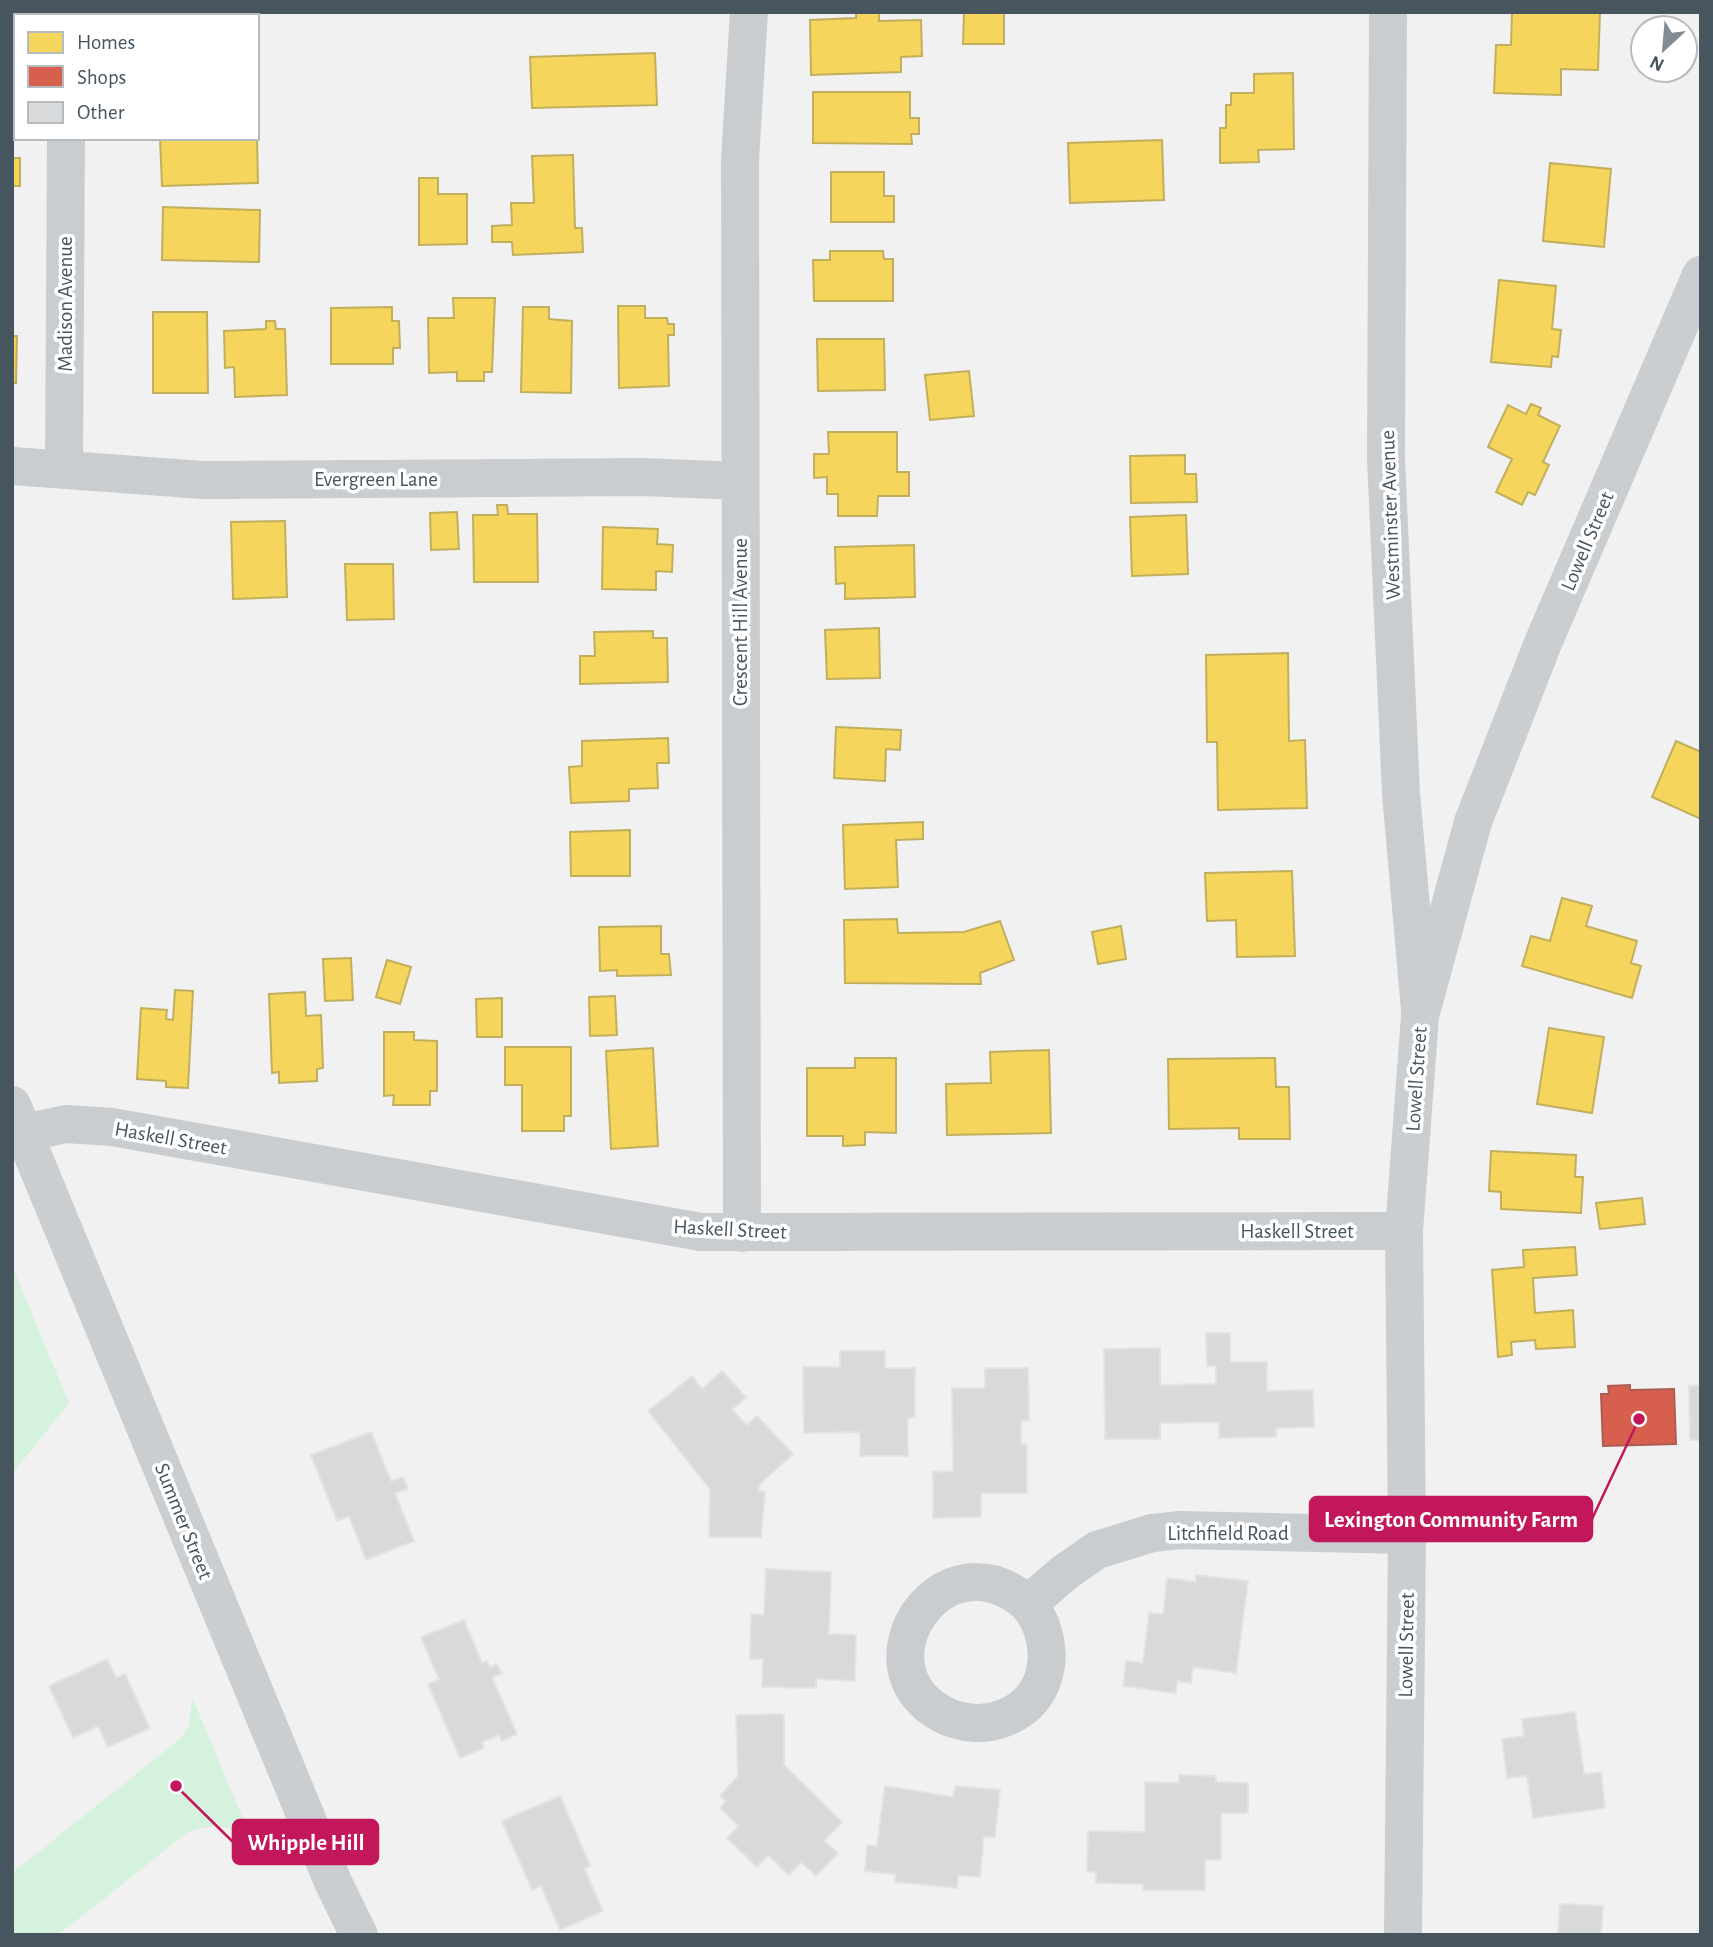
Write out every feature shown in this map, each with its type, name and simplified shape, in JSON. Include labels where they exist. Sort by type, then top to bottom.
[{"type":"main road","name":"Lowell Street","points":[[1403,1935],[1407,1535],[1404,1231],[1420,1016],[1473,822],[1543,643],[1701,275]]},
{"type":"main road","name":"Summer Street","points":[[18,1119],[333,1882],[359,1935]]},
{"type":"street","name":"Crescent Hill Avenue","points":[[742,1233],[740,160],[749,12]]},
{"type":"street","name":"Westminster Avenue","points":[[1388,12],[1386,460],[1402,793],[1420,1016]]},
{"type":"street","name":"Madison Avenue","points":[[64,470],[66,140]]},
{"type":"street","name":"Evergreen Lane","points":[[12,466],[203,480],[642,477],[740,481]]},
{"type":"street","name":"Haskell Street","points":[[18,1119],[112,1127],[701,1232],[1404,1231]]},
{"type":"street","name":"Litchfield Road","points":[[1028,1604],[1064,1573],[1097,1550],[1152,1534],[1181,1530],[1407,1535]]},
{"type":"green space","points":[[12,1266],[69,1403],[12,1474]]},
{"type":"green space","points":[[192,1697],[257,1852],[234,1831],[217,1826],[198,1829],[187,1833],[58,1935],[12,1935],[12,1873],[181,1738],[189,1725]]},
{"type":"building: Homes","points":[[158,12],[256,12],[256,14]]},
{"type":"building: Homes","points":[[856,12],[879,12],[879,21],[921,20],[922,56],[901,57],[901,72],[811,75],[810,20],[856,18]]},
{"type":"building: Homes","points":[[964,12],[1004,12],[1004,44],[963,44]]},
{"type":"building: Homes","points":[[1512,12],[1600,12],[1598,70],[1561,69],[1561,95],[1494,93],[1496,45],[1511,45]]},
{"type":"building: Homes","points":[[655,53],[657,105],[532,108],[530,57]]},
{"type":"building: Homes","points":[[1293,73],[1294,149],[1258,150],[1259,162],[1220,163],[1220,128],[1226,128],[1226,105],[1231,105],[1231,93],[1254,93],[1254,74]]},
{"type":"building: Homes","points":[[813,92],[910,92],[910,118],[919,118],[919,134],[911,134],[912,144],[813,143]]},
{"type":"building: Homes","points":[[160,140],[257,140],[258,183],[162,186]]},
{"type":"building: Homes","points":[[1162,140],[1164,200],[1070,203],[1068,143]]},
{"type":"building: Homes","points":[[573,155],[575,228],[582,228],[583,252],[513,255],[512,242],[492,242],[492,226],[512,225],[511,203],[534,203],[532,156]]},
{"type":"building: Homes","points":[[12,158],[20,158],[20,186],[12,186]]},
{"type":"building: Homes","points":[[1550,163],[1611,169],[1604,247],[1543,241]]},
{"type":"building: Homes","points":[[831,172],[884,172],[884,196],[894,196],[894,222],[831,222]]},
{"type":"building: Homes","points":[[419,178],[438,178],[438,194],[467,194],[467,244],[419,245]]},
{"type":"building: Homes","points":[[163,207],[260,210],[259,262],[162,260]]},
{"type":"building: Homes","points":[[830,251],[883,251],[884,259],[893,259],[893,301],[814,301],[813,260],[830,260]]},
{"type":"building: Homes","points":[[1499,280],[1556,286],[1552,329],[1561,330],[1558,357],[1552,356],[1551,367],[1491,362]]},
{"type":"building: Homes","points":[[453,298],[495,298],[492,372],[484,372],[484,381],[457,381],[457,372],[429,373],[428,318],[454,318]]},
{"type":"building: Homes","points":[[618,306],[645,306],[645,318],[667,318],[668,324],[674,324],[674,335],[668,335],[669,386],[619,388]]},
{"type":"building: Homes","points":[[392,307],[392,321],[399,321],[400,348],[393,348],[393,364],[331,364],[331,308]]},
{"type":"building: Homes","points":[[523,307],[549,307],[549,319],[572,321],[571,393],[521,392]]},
{"type":"building: Homes","points":[[153,312],[207,312],[208,393],[153,393]]},
{"type":"building: Homes","points":[[266,321],[275,321],[276,329],[285,329],[287,395],[235,397],[234,367],[225,368],[224,331],[266,329]]},
{"type":"building: Homes","points":[[12,336],[17,336],[16,383],[12,383]]},
{"type":"building: Homes","points":[[817,339],[884,339],[885,390],[818,391]]},
{"type":"building: Homes","points":[[969,371],[974,416],[930,420],[925,375]]},
{"type":"building: Homes","points":[[1531,404],[1541,408],[1538,415],[1560,426],[1543,462],[1549,465],[1535,495],[1528,492],[1522,505],[1496,492],[1512,459],[1488,447],[1508,405],[1526,414]]},
{"type":"building: Homes","points":[[828,432],[897,432],[897,472],[909,472],[909,496],[878,496],[877,516],[838,516],[838,494],[827,494],[827,477],[814,478],[814,454],[829,454]]},
{"type":"building: Homes","points":[[1185,455],[1185,474],[1196,474],[1197,502],[1131,503],[1130,456]]},
{"type":"building: Homes","points":[[497,505],[507,505],[508,514],[537,514],[538,582],[474,582],[473,515],[498,515]]},
{"type":"building: Homes","points":[[457,512],[459,549],[431,550],[430,513]]},
{"type":"building: Homes","points":[[1186,515],[1188,574],[1132,576],[1130,517]]},
{"type":"building: Homes","points":[[285,521],[287,597],[233,599],[231,522]]},
{"type":"building: Homes","points":[[603,527],[658,529],[657,544],[673,545],[672,572],[656,571],[656,590],[602,589]]},
{"type":"building: Homes","points":[[914,545],[915,597],[845,599],[845,583],[836,584],[835,547]]},
{"type":"building: Homes","points":[[345,564],[393,564],[394,619],[347,620]]},
{"type":"building: Homes","points":[[879,628],[880,678],[827,679],[825,630]]},
{"type":"building: Homes","points":[[653,631],[653,638],[667,638],[668,682],[580,684],[580,656],[595,656],[594,632]]},
{"type":"building: Homes","points":[[1288,653],[1289,741],[1305,740],[1307,808],[1218,810],[1217,742],[1207,742],[1206,655]]},
{"type":"building: Homes","points":[[836,727],[901,730],[900,750],[886,749],[885,781],[834,778]]},
{"type":"building: Homes","points":[[668,738],[669,763],[657,763],[658,788],[629,789],[629,801],[571,803],[569,767],[582,766],[582,741]]},
{"type":"building: Homes","points":[[1676,741],[1701,752],[1701,819],[1652,797]]},
{"type":"building: Homes","points":[[923,822],[923,839],[896,840],[898,887],[845,889],[843,825]]},
{"type":"building: Homes","points":[[630,830],[630,876],[571,876],[570,832]]},
{"type":"building: Homes","points":[[1292,871],[1295,956],[1237,957],[1236,920],[1207,921],[1205,873]]},
{"type":"building: Homes","points":[[1562,898],[1592,906],[1586,926],[1637,941],[1631,963],[1641,966],[1632,998],[1522,966],[1531,936],[1550,941]]},
{"type":"building: Homes","points":[[897,919],[898,933],[964,932],[1000,921],[1014,960],[980,973],[981,984],[845,983],[844,920]]},
{"type":"building: Homes","points":[[661,926],[661,954],[669,954],[671,975],[617,976],[617,970],[600,971],[599,927]]},
{"type":"building: Homes","points":[[1121,926],[1126,959],[1098,964],[1092,932]]},
{"type":"building: Homes","points":[[351,958],[353,1000],[325,1001],[323,959]]},
{"type":"building: Homes","points":[[387,960],[411,967],[400,1004],[376,997]]},
{"type":"building: Homes","points":[[175,990],[193,991],[188,1088],[166,1087],[166,1081],[137,1079],[141,1008],[167,1010],[166,1019],[173,1020]]},
{"type":"building: Homes","points":[[305,992],[306,1016],[321,1015],[323,1068],[317,1069],[317,1081],[279,1083],[279,1072],[272,1073],[269,994]]},
{"type":"building: Homes","points":[[615,996],[617,1035],[590,1036],[589,997]]},
{"type":"building: Homes","points":[[502,998],[502,1037],[477,1037],[476,999]]},
{"type":"building: Homes","points":[[1549,1028],[1604,1037],[1592,1113],[1537,1104]]},
{"type":"building: Homes","points":[[384,1032],[414,1032],[414,1040],[437,1041],[437,1091],[430,1091],[430,1105],[393,1105],[394,1095],[384,1096]]},
{"type":"building: Homes","points":[[505,1047],[571,1047],[571,1116],[564,1116],[564,1131],[522,1131],[522,1085],[505,1085]]},
{"type":"building: Homes","points":[[653,1048],[658,1146],[611,1149],[606,1051]]},
{"type":"building: Homes","points":[[1049,1050],[1051,1133],[947,1135],[946,1084],[991,1083],[990,1052]]},
{"type":"building: Homes","points":[[855,1058],[896,1058],[896,1133],[865,1132],[865,1145],[843,1146],[843,1136],[807,1136],[807,1068],[855,1068]]},
{"type":"building: Homes","points":[[1275,1058],[1276,1087],[1289,1087],[1290,1139],[1239,1139],[1239,1128],[1169,1129],[1168,1059]]},
{"type":"building: Homes","points":[[1491,1151],[1576,1155],[1575,1177],[1583,1177],[1581,1213],[1501,1209],[1501,1192],[1489,1191]]},
{"type":"building: Homes","points":[[1642,1198],[1645,1224],[1600,1229],[1596,1203]]},
{"type":"building: Homes","points":[[1575,1247],[1577,1275],[1533,1278],[1535,1313],[1573,1310],[1575,1347],[1536,1349],[1535,1340],[1511,1342],[1512,1355],[1498,1357],[1492,1270],[1524,1267],[1523,1250]]},
{"type":"building: Shops","points":[[1630,1385],[1630,1390],[1674,1389],[1676,1444],[1603,1446],[1601,1394],[1609,1394],[1608,1386]]},
{"type":"building: Other","points":[[1206,1333],[1230,1333],[1230,1362],[1267,1362],[1267,1391],[1313,1390],[1314,1427],[1276,1428],[1276,1437],[1219,1438],[1219,1422],[1160,1423],[1160,1439],[1105,1439],[1104,1349],[1160,1348],[1160,1385],[1216,1384],[1216,1366],[1207,1366]]},
{"type":"building: Other","points":[[840,1351],[885,1351],[885,1368],[915,1368],[915,1417],[908,1418],[908,1456],[860,1456],[860,1432],[804,1433],[803,1367],[840,1367]]},
{"type":"building: Other","points":[[985,1368],[1028,1368],[1029,1420],[1021,1421],[1021,1444],[1027,1444],[1027,1493],[981,1493],[981,1517],[933,1518],[933,1472],[953,1471],[952,1388],[985,1388]]},
{"type":"building: Other","points":[[722,1371],[746,1397],[732,1410],[747,1425],[757,1416],[793,1454],[760,1484],[758,1491],[765,1492],[761,1537],[709,1537],[710,1489],[648,1411],[692,1376],[702,1389]]},
{"type":"building: Other","points":[[1701,1385],[1701,1440],[1690,1440],[1689,1386]]},
{"type":"building: Other","points":[[371,1432],[391,1481],[403,1477],[408,1489],[395,1493],[414,1541],[366,1560],[349,1516],[337,1521],[311,1455]]},
{"type":"building: Other","points":[[766,1569],[831,1572],[829,1634],[856,1635],[855,1681],[816,1679],[816,1688],[762,1687],[763,1659],[750,1659],[751,1614],[764,1615]]},
{"type":"building: Other","points":[[1196,1575],[1248,1581],[1236,1673],[1193,1667],[1191,1683],[1177,1681],[1176,1693],[1123,1686],[1126,1661],[1143,1663],[1149,1613],[1163,1614],[1167,1578],[1196,1582]]},
{"type":"building: Other","points":[[464,1620],[482,1663],[487,1661],[490,1667],[497,1664],[502,1673],[492,1678],[517,1734],[502,1741],[499,1735],[482,1742],[484,1748],[460,1758],[428,1684],[439,1679],[421,1637]]},
{"type":"building: Other","points":[[107,1659],[116,1678],[125,1674],[150,1728],[108,1747],[98,1726],[73,1738],[49,1686]]},
{"type":"building: Other","points":[[1575,1712],[1584,1774],[1601,1772],[1605,1808],[1533,1818],[1527,1776],[1507,1778],[1502,1739],[1524,1736],[1522,1719]]},
{"type":"building: Other","points":[[784,1714],[784,1765],[842,1822],[824,1841],[838,1853],[816,1876],[801,1862],[789,1875],[768,1855],[757,1867],[727,1838],[739,1826],[720,1808],[726,1801],[720,1796],[738,1776],[736,1715]]},
{"type":"building: Other","points":[[1179,1775],[1216,1776],[1216,1782],[1248,1783],[1248,1813],[1221,1813],[1221,1860],[1205,1860],[1205,1890],[1143,1890],[1143,1884],[1096,1883],[1096,1872],[1087,1871],[1088,1831],[1145,1832],[1145,1782],[1179,1783]]},
{"type":"building: Other","points":[[885,1786],[953,1797],[955,1786],[1000,1790],[995,1837],[984,1837],[980,1877],[958,1875],[957,1888],[895,1882],[895,1874],[865,1871],[867,1845],[877,1846]]},
{"type":"building: Other","points":[[560,1796],[590,1866],[584,1868],[603,1911],[560,1930],[541,1886],[532,1890],[502,1821]]},
{"type":"building: Other","points":[[1560,1904],[1603,1906],[1601,1935],[1558,1935]]},
{"type":"place","name":"Lexington Community Farm","points":[[1639,1419]]},
{"type":"place","name":"Whipple Hill","points":[[176,1786]]}]
